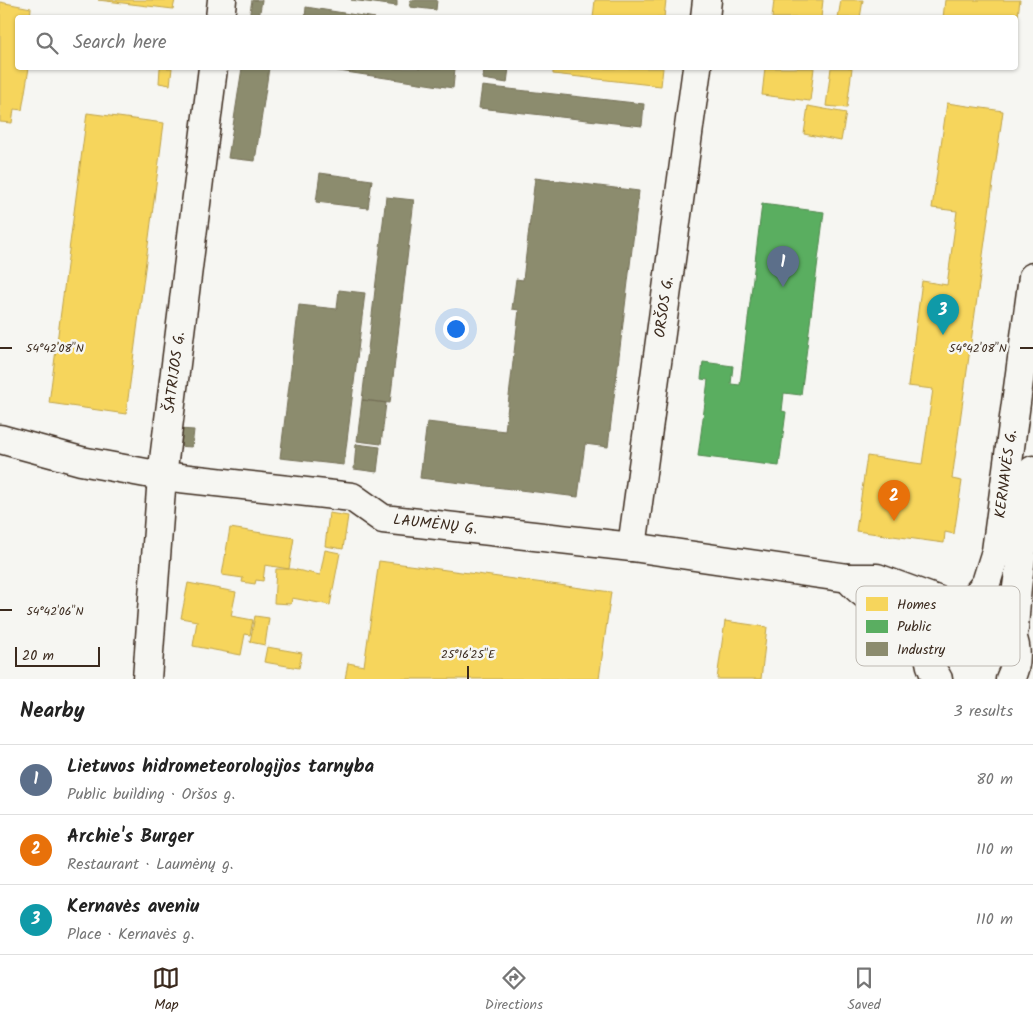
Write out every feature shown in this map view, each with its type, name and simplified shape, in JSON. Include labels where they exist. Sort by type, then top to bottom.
[{"type":"street","points":[[220,15],[222,0]]},
{"type":"street","points":[[705,15],[707,0]]},
{"type":"street","name":"ŠATRIJOS G.","points":[[147,679],[162,476],[213,70]]},
{"type":"street","name":"ORŠOS G.","points":[[632,547],[697,70]]},
{"type":"street","name":"KERNAVĖS G.","points":[[983,586],[986,583],[996,551],[1033,276]]},
{"type":"street","name":"LAUMĖNŲ G.","points":[[0,438],[81,461],[162,476],[352,497],[383,519],[632,547],[848,578],[876,578],[900,586]]},
{"type":"street","name":"KERNAVĖS G.","points":[[1017,586],[1033,470]]},
{"type":"street","points":[[848,578],[856,589]]},
{"type":"street","name":"KERNAVĖS G.","points":[[1020,621],[1022,645]]},
{"type":"street","name":"KERNAVĖS G.","points":[[1010,679],[1017,666]]},
{"type":"building: Homes","points":[[98,0],[175,0],[173,9]]},
{"type":"building: Homes","points":[[595,0],[666,0],[664,15],[593,15]]},
{"type":"building: Homes","points":[[774,0],[823,0],[821,15],[772,15]]},
{"type":"building: Homes","points":[[841,0],[863,0],[860,15],[838,15]]},
{"type":"building: Homes","points":[[945,0],[1020,0],[1018,16],[943,15]]},
{"type":"building: Homes","points":[[0,2],[31,8],[30,15],[15,15],[15,70],[29,70],[22,110],[14,109],[12,123],[0,122]]},
{"type":"building: Homes","points":[[160,70],[172,70],[170,85],[159,83]]},
{"type":"building: Homes","points":[[553,70],[663,70],[661,86],[553,74]]},
{"type":"building: Homes","points":[[765,70],[814,70],[810,101],[762,95]]},
{"type":"building: Homes","points":[[831,70],[852,70],[847,108],[826,106]]},
{"type":"building: Homes","points":[[947,103],[1003,111],[952,479],[962,481],[954,534],[945,532],[944,543],[856,531],[867,456],[922,464],[933,389],[908,386],[922,281],[947,285],[957,211],[932,208]]},
{"type":"building: Homes","points":[[808,106],[846,113],[841,141],[804,134]]},
{"type":"building: Homes","points":[[87,113],[164,123],[126,414],[49,403]]},
{"type":"building: Homes","points":[[329,513],[348,516],[343,549],[325,546]]},
{"type":"building: Homes","points":[[230,528],[294,538],[289,569],[265,565],[263,581],[256,580],[255,584],[242,582],[243,578],[222,575]]},
{"type":"building: Homes","points":[[325,550],[340,553],[330,605],[292,598],[291,604],[274,603],[276,569],[292,569],[320,575]]},
{"type":"building: Homes","points":[[379,561],[611,592],[599,679],[345,679],[348,663],[364,666]]},
{"type":"building: Homes","points":[[188,583],[236,592],[231,616],[253,620],[250,635],[245,634],[241,655],[193,646],[197,621],[181,618]]},
{"type":"building: Homes","points":[[255,616],[269,618],[265,645],[250,642]]},
{"type":"building: Homes","points":[[725,621],[767,627],[761,679],[717,679]]},
{"type":"building: Homes","points":[[267,647],[302,653],[299,668],[264,662]]},
{"type":"building: Public","points":[[762,204],[824,212],[801,395],[784,393],[782,411],[786,412],[779,466],[698,456],[708,380],[701,379],[703,362],[733,366],[731,384],[740,385]]},
{"type":"building: Industry","points":[[252,0],[262,0],[260,15],[250,15]]},
{"type":"building: Industry","points":[[351,0],[397,0],[397,6]]},
{"type":"building: Industry","points":[[410,0],[437,0],[436,10],[410,7]]},
{"type":"building: Industry","points":[[306,7],[356,15],[305,15]]},
{"type":"building: Industry","points":[[242,70],[269,70],[255,161],[228,158]]},
{"type":"building: Industry","points":[[332,70],[455,70],[453,88]]},
{"type":"building: Industry","points":[[484,70],[509,70],[507,83],[483,79]]},
{"type":"building: Industry","points":[[482,86],[644,104],[642,126],[479,108]]},
{"type":"building: Industry","points":[[320,173],[372,180],[368,208],[316,202]]},
{"type":"building: Industry","points":[[535,178],[639,191],[608,447],[585,444],[578,497],[420,478],[427,422],[505,431],[519,310],[512,309],[516,279],[523,280]]},
{"type":"building: Industry","points":[[386,197],[414,200],[390,403],[362,400]]},
{"type":"building: Industry","points":[[339,290],[365,293],[344,465],[280,458],[299,305],[337,309]]},
{"type":"building: Industry","points":[[362,400],[386,403],[381,444],[357,441]]},
{"type":"building: Industry","points":[[179,429],[194,430],[192,447],[177,446]]},
{"type":"building: Industry","points":[[356,444],[380,447],[377,472],[354,469]]},
{"type":"place","name":"Lietuvos hidrometeorologijos tarnyba","points":[[783,287]]},
{"type":"place","name":"Kernavės aveniu","points":[[943,335]]},
{"type":"place","name":"Archie's Burger","points":[[894,521]]}]
